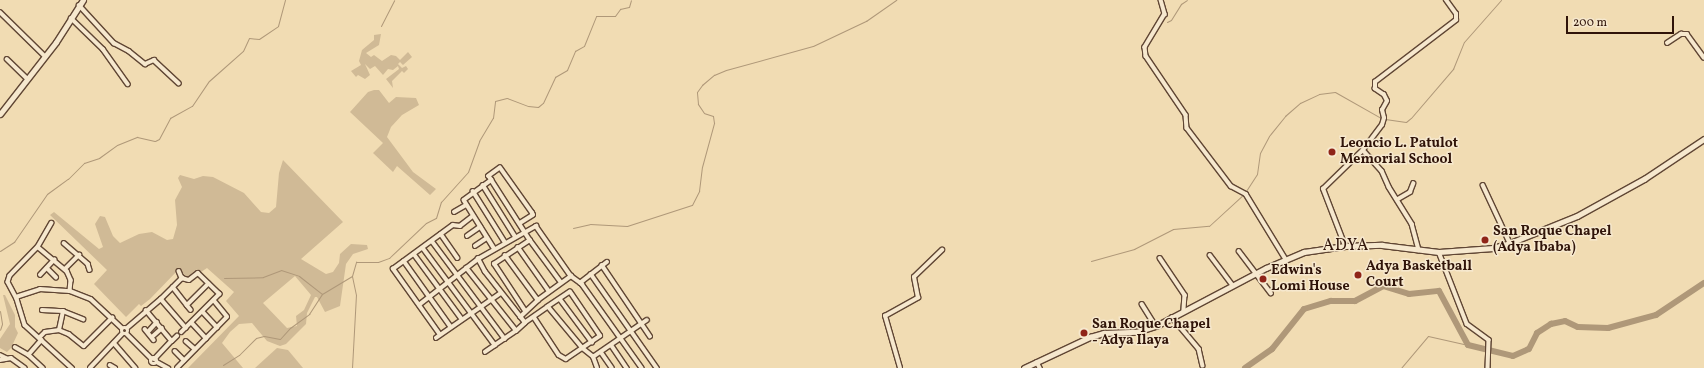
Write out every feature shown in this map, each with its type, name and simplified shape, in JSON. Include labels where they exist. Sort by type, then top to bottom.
[{"type":"main road","points":[[0,114],[45,56],[83,0]]},
{"type":"street","points":[[1161,0],[1165,14],[1145,47],[1146,56],[1186,115],[1187,128],[1231,186],[1246,194],[1285,258]]},
{"type":"street","points":[[1345,246],[1323,189],[1363,150],[1384,118],[1382,110],[1387,101],[1384,95],[1375,89],[1375,82],[1456,20],[1456,14],[1446,0]]},
{"type":"street","points":[[79,5],[118,46],[129,51],[144,64],[154,60],[179,83]]},
{"type":"street","points":[[0,12],[45,56]]},
{"type":"street","points":[[71,18],[103,49],[128,84]]},
{"type":"street","points":[[1667,43],[1681,34],[1687,34],[1704,57]]},
{"type":"street","points":[[7,59],[27,78]]},
{"type":"street","points":[[1024,368],[1090,337],[1104,333],[1137,332],[1156,326],[1285,258],[1304,252],[1345,246],[1382,245],[1439,252],[1493,248],[1510,243],[1577,216],[1644,179],[1704,138]]},
{"type":"street","points":[[1363,150],[1382,171],[1389,187],[1398,199],[1412,224],[1419,250]]},
{"type":"street","points":[[520,223],[533,215],[502,168],[489,175],[530,240],[561,282]]},
{"type":"street","points":[[492,180],[464,198],[466,205],[494,248]]},
{"type":"street","points":[[1398,199],[1409,192],[1413,184]]},
{"type":"street","points":[[483,185],[515,236]]},
{"type":"street","points":[[1483,185],[1510,243]]},
{"type":"street","points":[[473,191],[505,242]]},
{"type":"street","points":[[454,212],[466,205]]},
{"type":"street","points":[[390,272],[453,225],[460,226],[473,216]]},
{"type":"street","points":[[52,222],[38,247],[8,279],[16,297],[25,325],[72,368]]},
{"type":"street","points":[[419,304],[457,274],[494,248],[524,231],[537,226],[571,276],[580,282],[642,368]]},
{"type":"street","points":[[467,236],[480,227]]},
{"type":"street","points":[[441,234],[458,258]]},
{"type":"street","points":[[475,246],[487,238]]},
{"type":"street","points":[[525,311],[494,264],[530,240]]},
{"type":"street","points":[[432,241],[482,306],[505,339]]},
{"type":"street","points":[[64,243],[88,264],[90,270]]},
{"type":"street","points":[[38,247],[65,269],[71,280],[70,291]]},
{"type":"street","points":[[518,247],[549,291]]},
{"type":"street","points":[[423,248],[472,312],[495,345]]},
{"type":"street","points":[[900,368],[885,316],[918,298],[914,277],[942,250]]},
{"type":"street","points":[[1240,251],[1255,274],[1271,293]]},
{"type":"street","points":[[1439,252],[1467,324],[1475,332],[1486,336],[1489,345],[1488,368]]},
{"type":"street","points":[[414,254],[462,319]]},
{"type":"street","points":[[65,269],[79,255]]},
{"type":"street","points":[[506,255],[538,300]]},
{"type":"street","points":[[1210,255],[1233,285]]},
{"type":"street","points":[[1160,258],[1184,295],[1184,311]]},
{"type":"street","points":[[478,259],[478,264],[525,322]]},
{"type":"street","points":[[40,275],[54,260]]},
{"type":"street","points":[[404,261],[451,327]]},
{"type":"street","points":[[580,282],[607,262]]},
{"type":"street","points":[[602,265],[650,336]]},
{"type":"street","points":[[47,268],[56,277]]},
{"type":"street","points":[[466,268],[516,331]]},
{"type":"street","points":[[393,269],[440,335]]},
{"type":"street","points":[[179,271],[182,278]]},
{"type":"street","points":[[609,275],[614,272]]},
{"type":"street","points":[[182,278],[189,280],[198,273],[208,284],[220,293],[214,301],[182,332]]},
{"type":"street","points":[[591,274],[657,368]]},
{"type":"street","points":[[520,317],[549,291],[571,276]]},
{"type":"street","points":[[90,368],[122,334],[124,328],[161,299],[182,278]]},
{"type":"street","points":[[616,284],[620,281]]},
{"type":"street","points":[[187,305],[208,284]]},
{"type":"street","points":[[173,287],[191,310]]},
{"type":"street","points":[[16,297],[40,289],[70,291],[91,300],[124,328],[127,334],[154,361],[168,368]]},
{"type":"street","points":[[484,352],[505,339],[525,322],[570,292],[600,334],[592,342],[566,359],[562,357],[534,317]]},
{"type":"street","points":[[623,296],[628,292]]},
{"type":"street","points":[[436,338],[501,293]]},
{"type":"street","points":[[161,299],[186,328]]},
{"type":"street","points":[[560,299],[592,342]]},
{"type":"street","points":[[176,368],[227,316],[214,301]]},
{"type":"street","points":[[630,305],[635,302]]},
{"type":"street","points":[[1142,304],[1156,326]]},
{"type":"street","points":[[548,306],[582,348],[593,358],[598,368]]},
{"type":"street","points":[[42,310],[63,310],[83,319]]},
{"type":"street","points":[[58,330],[63,310]]},
{"type":"street","points":[[146,310],[172,341]]},
{"type":"street","points":[[636,315],[641,311]]},
{"type":"street","points":[[203,312],[217,327]]},
{"type":"street","points":[[1172,317],[1198,349],[1203,366]]},
{"type":"street","points":[[29,355],[45,332],[58,330],[69,334],[84,347],[112,318]]},
{"type":"street","points":[[593,358],[631,333],[647,320]]},
{"type":"street","points":[[157,322],[146,330],[153,338],[162,328]]},
{"type":"street","points":[[192,323],[206,338]]},
{"type":"street","points":[[122,334],[127,334]]},
{"type":"street","points":[[150,368],[154,361],[178,336]]},
{"type":"street","points":[[186,341],[195,349]]},
{"type":"street","points":[[114,343],[136,368]]},
{"type":"street","points":[[612,346],[627,368]]},
{"type":"street","points":[[15,347],[29,355],[43,368]]},
{"type":"street","points":[[175,351],[184,360]]},
{"type":"street","points":[[601,352],[612,368]]},
{"type":"street","points":[[0,355],[15,360],[24,368]]},
{"type":"street","points":[[0,360],[6,358]]},
{"type":"street","points":[[1037,362],[1040,368]]},
{"type":"street","points":[[94,364],[98,368]]},
{"type":"shaded area","points":[[381,34],[379,45],[366,53],[371,57],[374,55],[382,61],[391,55],[396,56],[400,60],[408,52],[412,57],[403,65],[400,62],[398,64],[402,68],[406,66],[408,69],[404,73],[402,71],[392,81],[393,88],[386,79],[399,69],[398,66],[393,70],[388,69],[383,75],[375,66],[370,69],[365,64],[370,75],[365,79],[358,75],[356,77],[351,71],[361,65],[359,61],[362,50],[374,40],[374,35]]},
{"type":"shaded area","points":[[379,90],[389,103],[396,97],[416,98],[419,105],[402,115],[391,127],[387,137],[413,172],[436,189],[430,195],[397,166],[393,172],[373,153],[383,143],[350,112],[368,92]]},
{"type":"shaded area","points":[[283,160],[343,222],[301,259],[326,274],[333,272],[339,263],[340,254],[351,244],[367,245],[368,249],[353,254],[346,264],[340,306],[325,312],[317,297],[315,297],[307,313],[306,324],[286,344],[280,346],[267,341],[252,323],[239,324],[230,332],[222,343],[243,368],[188,368],[239,316],[226,301],[234,292],[207,268],[201,272],[197,269],[187,277],[179,269],[150,299],[141,306],[139,304],[126,317],[94,284],[107,270],[50,215],[54,212],[99,249],[103,247],[95,224],[100,216],[105,217],[113,236],[120,243],[139,234],[152,232],[167,240],[173,239],[177,225],[175,200],[182,187],[178,178],[180,175],[194,179],[203,176],[213,177],[244,193],[261,212],[269,213],[276,207],[279,173]],"holes":[[[295,276],[311,295],[304,310],[296,316],[297,326],[287,328],[263,303]]]},
{"type":"shaded area","points":[[3,295],[5,295],[15,315],[15,327],[18,333],[11,348],[7,352],[0,348],[0,339],[10,324]]},
{"type":"shaded area","points":[[277,348],[288,350],[303,368],[255,368]]},
{"type":"waterway","points":[[0,251],[14,242],[47,194],[68,179],[84,163],[99,158],[117,145],[137,137],[155,141],[159,139],[170,118],[192,106],[209,81],[243,51],[249,38],[259,39],[278,26],[285,0]]},
{"type":"waterway","points":[[381,26],[394,0]]},
{"type":"waterway","points":[[352,368],[356,295],[352,276],[356,262],[378,262],[389,258],[426,223],[436,218],[441,202],[468,172],[479,141],[493,118],[495,101],[507,98],[528,106],[538,107],[543,103],[555,77],[567,70],[575,51],[584,46],[596,16],[615,16],[620,9],[629,7],[631,0]]},
{"type":"waterway","points":[[573,228],[590,224],[627,226],[692,205],[699,191],[702,167],[714,123],[713,116],[704,113],[698,104],[697,92],[702,85],[714,75],[726,70],[813,46],[866,21],[896,0]]},
{"type":"waterway","points":[[1167,22],[1171,20],[1181,4],[1187,0]]},
{"type":"waterway","points":[[1385,119],[1406,122],[1411,118],[1453,69],[1464,42],[1501,0]]},
{"type":"waterway","points":[[1246,191],[1257,174],[1260,153],[1269,136],[1285,116],[1300,103],[1319,94],[1335,92],[1381,118]]},
{"type":"waterway","points":[[1091,261],[1134,249],[1173,229],[1209,226],[1243,195]]},
{"type":"waterway","points":[[224,278],[263,277],[281,270],[299,276],[322,294]]},
{"type":"waterway","points":[[223,365],[239,355],[256,338],[264,336],[280,339],[290,328],[309,314],[322,294],[352,276]]},
{"type":"waterway","points":[[1245,368],[1272,349],[1304,309],[1331,301],[1355,301],[1383,286],[1409,294],[1439,291],[1468,345],[1513,356],[1529,349],[1537,333],[1551,324],[1565,321],[1578,327],[1608,328],[1656,315],[1704,283]]},
{"type":"waterway","points":[[0,311],[2,324],[0,330]]},
{"type":"waterway","points":[[1401,368],[1428,336],[1468,345]]},
{"type":"place","name":"Leoncio L. Patulot Memorial School","points":[[1332,152]]},
{"type":"place","name":"San Roque Chapel (Adya Ibaba)","points":[[1485,240]]},
{"type":"place","name":"Adya Basketball Court","points":[[1358,275]]},
{"type":"place","name":"Edwin's Lomi House","points":[[1263,279]]},
{"type":"place","name":"San Roque Chapel - Adya Ilaya","points":[[1084,333]]},
{"type":"district","name":"ADYA","points":[[1346,246]]}]
